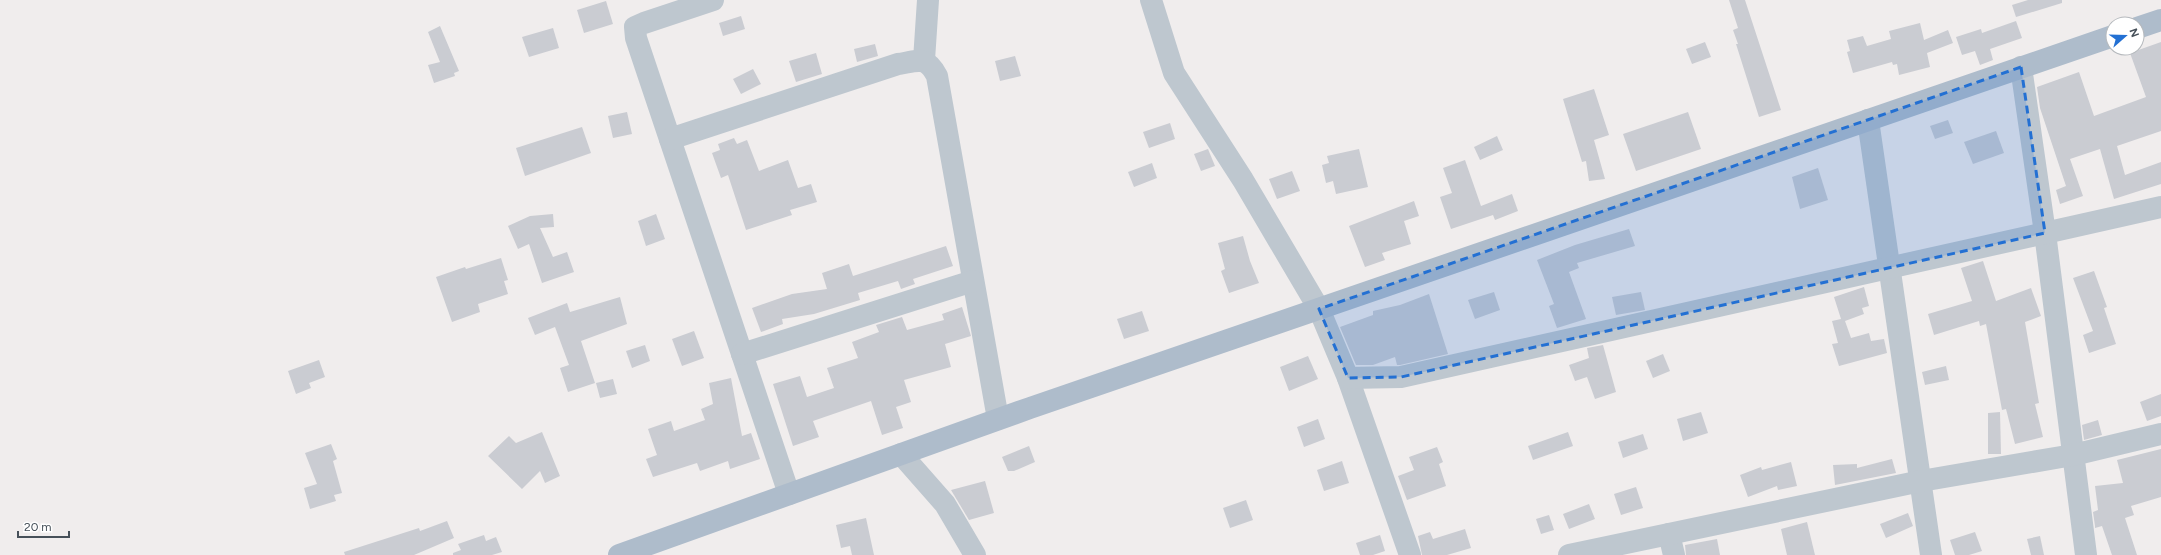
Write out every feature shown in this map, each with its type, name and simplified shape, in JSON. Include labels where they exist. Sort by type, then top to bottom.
[{"type":"main road","points":[[2145,25],[2161,20]]},
{"type":"main road","points":[[619,555],[998,420],[2105,39]]},
{"type":"street","points":[[713,0],[636,27],[636,38],[789,494]]},
{"type":"street","points":[[924,60],[928,0]]},
{"type":"street","points":[[1151,0],[1174,73],[1243,180],[1319,309],[1348,378],[1410,555]]},
{"type":"street","points":[[670,139],[898,64],[924,60],[931,65],[937,76],[998,420]]},
{"type":"street","points":[[2021,68],[2046,233],[2086,555]]},
{"type":"street","points":[[1868,120],[1931,555]]},
{"type":"street","points":[[1348,378],[1402,377],[2161,207]]},
{"type":"street","points":[[742,354],[973,280]]},
{"type":"street","points":[[1569,555],[1921,481],[2073,456],[2161,434]]},
{"type":"street","points":[[902,454],[945,504],[975,555]]},
{"type":"street","points":[[1669,534],[1674,555]]},
{"type":"highlighted area","points":[[2021,67],[2045,233],[1401,377],[1348,378],[1319,309]]},
{"type":"building","points":[[1729,0],[1745,0],[1781,110],[1759,117],[1736,44],[1738,44],[1733,30],[1738,28]]},
{"type":"building","points":[[2028,0],[2062,0],[2062,3],[2016,17],[2012,5]]},
{"type":"building","points":[[606,1],[613,24],[584,33],[577,10]]},
{"type":"building","points":[[741,16],[745,29],[723,36],[719,23]]},
{"type":"building","points":[[2016,21],[2022,38],[1990,49],[1993,60],[1980,65],[1975,51],[1962,55],[1956,37],[1981,29],[1982,33]]},
{"type":"building","points":[[1920,23],[1924,40],[1948,30],[1953,43],[1927,53],[1930,67],[1899,75],[1897,64],[1893,65],[1892,62],[1853,73],[1847,52],[1850,51],[1847,40],[1863,36],[1867,46],[1891,39],[1889,31]]},
{"type":"building","points":[[440,26],[459,71],[454,73],[455,76],[434,83],[428,65],[440,62],[428,32]]},
{"type":"building","points":[[553,28],[559,48],[529,57],[522,37]]},
{"type":"building","points":[[1705,42],[1711,57],[1692,64],[1686,49]]},
{"type":"building","points":[[2161,42],[2161,131],[2117,146],[2125,175],[2161,162],[2161,184],[2114,199],[2100,149],[2070,159],[2083,196],[2060,204],[2056,190],[2066,186],[2040,108],[2037,87],[2079,72],[2094,116],[2146,97],[2131,56],[2145,56],[2145,48]]},
{"type":"building","points":[[875,44],[878,56],[857,62],[854,49]]},
{"type":"building","points":[[816,53],[822,74],[796,82],[789,61]]},
{"type":"building","points":[[1015,56],[1021,76],[1000,81],[995,61]]},
{"type":"building","points":[[753,69],[761,84],[741,94],[733,79]]},
{"type":"building","points":[[1594,89],[1609,135],[1594,140],[1605,179],[1589,181],[1586,161],[1582,162],[1563,99]]},
{"type":"building","points":[[627,112],[632,134],[613,138],[608,116]]},
{"type":"building","points":[[1688,112],[1701,149],[1636,171],[1623,134]]},
{"type":"building","points":[[1948,120],[1953,133],[1935,139],[1930,126]]},
{"type":"building","points":[[1170,123],[1175,139],[1149,148],[1143,132]]},
{"type":"building","points":[[582,127],[591,153],[525,176],[516,148]]},
{"type":"building","points":[[1996,131],[2004,153],[1973,164],[1964,142]]},
{"type":"building","points":[[1497,136],[1503,150],[1480,160],[1474,147]]},
{"type":"building","points":[[734,138],[737,144],[747,140],[759,171],[788,160],[798,188],[811,184],[817,202],[790,210],[792,215],[746,230],[728,175],[721,178],[712,153],[720,150],[718,144]]},
{"type":"building","points":[[1208,149],[1215,166],[1201,171],[1194,154]]},
{"type":"building","points":[[1359,149],[1368,187],[1336,194],[1333,181],[1326,183],[1322,165],[1329,163],[1327,156]]},
{"type":"building","points":[[1465,160],[1481,206],[1512,194],[1518,211],[1495,220],[1493,215],[1451,229],[1440,197],[1452,193],[1443,168]]},
{"type":"building","points":[[1152,163],[1157,178],[1134,187],[1128,172]]},
{"type":"building","points":[[1818,168],[1828,200],[1800,209],[1792,177]]},
{"type":"building","points":[[1292,171],[1300,191],[1277,199],[1269,179]]},
{"type":"building","points":[[1414,201],[1419,216],[1404,221],[1411,244],[1382,253],[1385,260],[1365,267],[1349,226]]},
{"type":"building","points":[[553,214],[554,227],[540,228],[553,257],[567,252],[574,272],[542,283],[529,244],[518,249],[508,226],[530,216]]},
{"type":"building","points":[[656,214],[665,239],[646,246],[638,221]]},
{"type":"building","points":[[1629,229],[1635,246],[1577,263],[1579,268],[1569,272],[1586,319],[1557,328],[1549,306],[1554,304],[1537,260],[1575,245]]},
{"type":"building","points":[[1243,236],[1250,261],[1259,283],[1229,293],[1221,271],[1225,269],[1218,243]]},
{"type":"building","points":[[946,246],[953,266],[913,279],[915,284],[901,289],[898,281],[858,293],[860,300],[814,314],[782,319],[783,324],[761,332],[752,308],[792,294],[827,289],[822,273],[849,264],[853,276]]},
{"type":"building","points":[[501,258],[508,280],[504,281],[508,294],[478,304],[480,312],[452,322],[436,277],[465,267],[466,269]]},
{"type":"building","points":[[1983,261],[1996,301],[2031,288],[2041,316],[2025,322],[2039,403],[2035,404],[2043,437],[2015,444],[2006,409],[2002,410],[1986,324],[1980,326],[1979,321],[1934,335],[1928,314],[1972,301],[1961,268]]},
{"type":"building","points":[[2094,271],[2107,307],[2104,308],[2116,344],[2089,353],[2083,335],[2093,331],[2073,278]]},
{"type":"building","points":[[1864,287],[1869,306],[1862,308],[1864,314],[1845,321],[1851,338],[1869,333],[1871,341],[1884,339],[1887,353],[1839,366],[1832,344],[1838,343],[1832,321],[1841,319],[1834,297]]},
{"type":"building","points":[[1494,292],[1500,310],[1475,319],[1468,300]]},
{"type":"building","points":[[1641,292],[1645,310],[1616,315],[1612,297]]},
{"type":"building","points":[[1429,294],[1448,354],[1400,365],[1397,365],[1395,357],[1373,365],[1356,365],[1340,327],[1373,315],[1373,311],[1400,305]]},
{"type":"building","points":[[620,297],[627,324],[581,341],[595,383],[568,392],[560,368],[569,365],[555,327],[535,335],[528,318],[567,303],[570,312]]},
{"type":"building","points":[[962,307],[971,336],[945,344],[951,367],[904,380],[911,402],[896,407],[903,428],[882,435],[871,401],[813,421],[819,437],[793,446],[773,384],[800,376],[807,397],[834,388],[827,368],[858,358],[852,342],[879,332],[876,325],[902,317],[907,330],[944,320],[942,314]]},
{"type":"building","points":[[1142,311],[1149,331],[1124,339],[1117,319]]},
{"type":"building","points":[[694,331],[704,358],[682,366],[672,339]]},
{"type":"building","points":[[645,345],[650,361],[632,368],[626,351]]},
{"type":"building","points":[[1603,345],[1616,392],[1595,399],[1587,377],[1575,381],[1569,365],[1589,358],[1587,348]]},
{"type":"building","points":[[1663,354],[1670,371],[1653,378],[1646,361]]},
{"type":"building","points":[[1308,356],[1318,379],[1289,391],[1280,367]]},
{"type":"building","points":[[319,360],[325,377],[309,383],[311,388],[296,394],[288,371]]},
{"type":"building","points":[[1946,366],[1949,380],[1925,385],[1922,372]]},
{"type":"building","points":[[731,378],[742,436],[751,433],[760,459],[730,469],[728,461],[700,471],[697,463],[653,477],[646,459],[657,455],[648,429],[671,421],[674,431],[705,420],[701,409],[713,404],[709,383]]},
{"type":"building","points":[[613,379],[617,394],[600,398],[596,383]]},
{"type":"building","points":[[2161,394],[2161,416],[2147,421],[2140,402]]},
{"type":"building","points":[[1701,412],[1708,433],[1683,441],[1677,419]]},
{"type":"building","points":[[2000,412],[2001,454],[1988,454],[1988,413]]},
{"type":"building","points":[[1318,419],[1325,439],[1304,447],[1297,427]]},
{"type":"building","points":[[2098,420],[2102,435],[2084,440],[2082,425]]},
{"type":"building","points":[[542,432],[560,476],[545,483],[540,471],[522,489],[488,456],[509,436],[516,443]]},
{"type":"building","points":[[1568,432],[1573,446],[1533,460],[1528,446]]},
{"type":"building","points":[[1643,434],[1648,449],[1623,458],[1618,442]]},
{"type":"building","points":[[331,444],[337,459],[333,461],[342,493],[334,495],[336,501],[310,509],[304,488],[317,484],[305,453]]},
{"type":"building","points":[[1029,446],[1035,462],[1014,471],[1008,471],[1002,457]]},
{"type":"building","points":[[1437,447],[1443,462],[1439,464],[1446,486],[1407,500],[1398,476],[1414,470],[1409,457]]},
{"type":"building","points":[[2161,449],[2161,497],[2131,506],[2134,515],[2125,518],[2137,555],[2112,555],[2102,526],[2095,528],[2093,512],[2098,510],[2095,486],[2123,483],[2117,460]]},
{"type":"building","points":[[1892,459],[1896,473],[1835,485],[1833,465],[1857,464],[1857,468]]},
{"type":"building","points":[[1342,461],[1349,483],[1324,491],[1317,470]]},
{"type":"building","points":[[1791,462],[1797,486],[1778,490],[1777,486],[1748,497],[1740,475],[1761,467],[1762,470]]},
{"type":"building","points":[[985,481],[994,513],[969,520],[951,490]]},
{"type":"building","points":[[1636,487],[1643,508],[1621,515],[1614,494]]},
{"type":"building","points":[[1246,500],[1253,520],[1230,528],[1223,508]]},
{"type":"building","points":[[1589,504],[1595,519],[1569,529],[1563,514]]},
{"type":"building","points":[[1908,513],[1913,526],[1886,538],[1880,524]]},
{"type":"building","points":[[1549,515],[1554,530],[1541,534],[1536,519]]},
{"type":"building","points":[[866,518],[874,555],[852,555],[850,546],[841,548],[836,525]]},
{"type":"building","points":[[447,521],[454,538],[414,555],[345,555],[344,552],[419,528],[420,531]]},
{"type":"building","points":[[1807,522],[1815,555],[1787,555],[1781,529]]},
{"type":"building","points":[[1465,529],[1471,548],[1447,555],[1422,555],[1418,536],[1430,532],[1433,539]]},
{"type":"building","points":[[1975,532],[1982,551],[1969,555],[1955,555],[1950,540]]},
{"type":"building","points":[[484,535],[486,541],[496,537],[502,552],[492,555],[453,555],[453,553],[461,550],[458,544]]},
{"type":"building","points":[[1380,535],[1385,551],[1373,555],[1360,555],[1356,543]]},
{"type":"building","points":[[2040,536],[2044,555],[2031,555],[2027,539]]},
{"type":"building","points":[[1717,539],[1720,555],[1686,555],[1685,545]]}]
